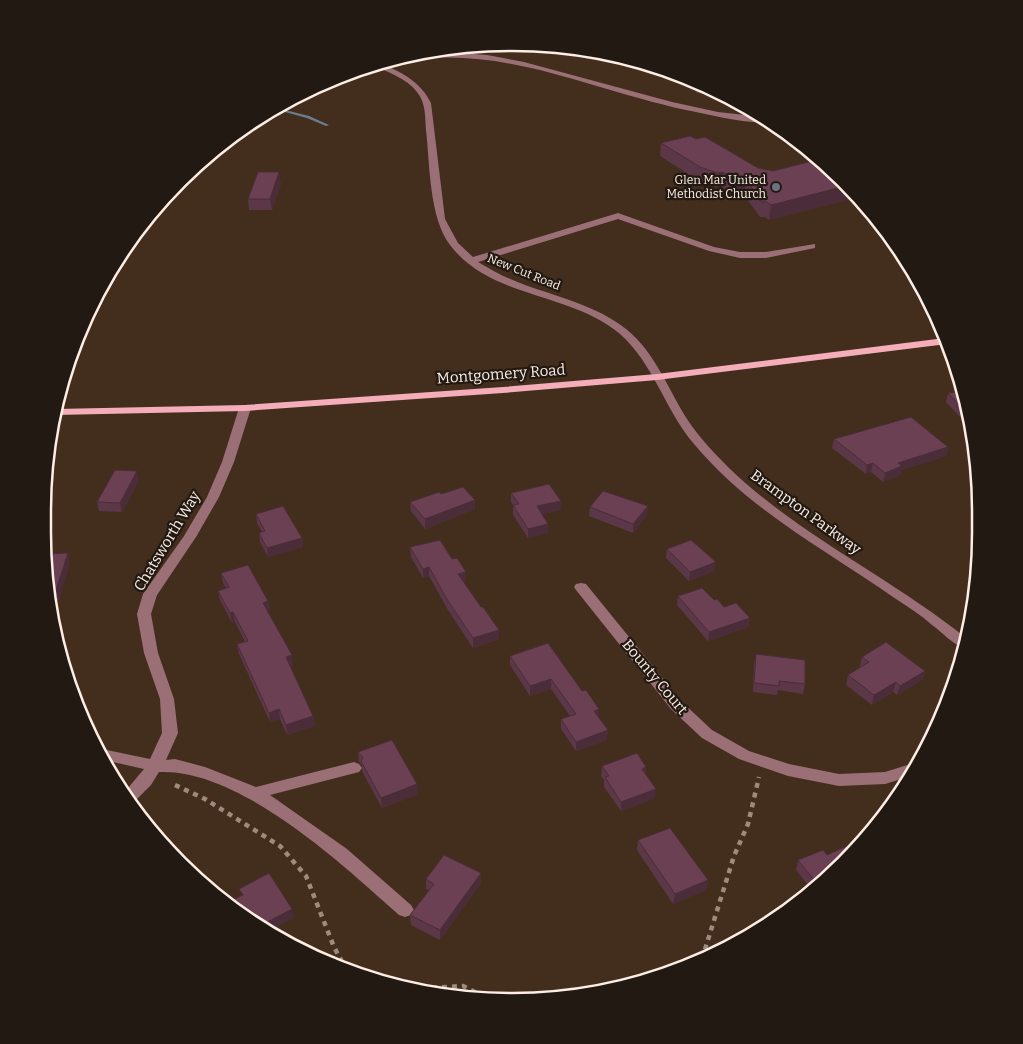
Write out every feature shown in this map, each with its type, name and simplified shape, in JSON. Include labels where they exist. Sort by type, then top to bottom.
[{"type":"main road","name":"Montgomery Road","points":[[62,412],[245,408],[503,390],[657,377],[940,343]]},
{"type":"street","points":[[444,56],[489,59],[560,73],[670,104],[751,119]]},
{"type":"street","name":"New Cut Road","points":[[386,69],[406,78],[424,93],[427,103],[441,219],[447,235],[462,254],[481,269],[507,281],[594,314],[614,326],[640,348],[657,377]]},
{"type":"street","points":[[470,261],[618,216],[712,248],[740,255],[766,255],[812,246]]},
{"type":"street","name":"Brampton Parkway","points":[[657,377],[686,426],[706,451],[746,489],[809,538],[923,611],[959,639]]},
{"type":"street","name":"Chatsworth Way","points":[[133,794],[145,781],[170,733],[167,699],[151,653],[144,614],[150,594],[190,537],[213,497],[228,462],[245,408]]},
{"type":"street","name":"Bounty Court","points":[[580,587],[676,705],[707,734],[763,762],[788,770],[839,780],[885,778],[904,772]]},
{"type":"street","points":[[109,755],[154,766],[176,766],[205,772],[255,793],[341,854],[405,910]]},
{"type":"street","points":[[255,793],[354,768]]},
{"type":"path","points":[[705,950],[734,856],[748,824],[763,762]]},
{"type":"path","points":[[176,766],[167,781],[205,799],[280,846],[306,876],[334,947],[342,960]]},
{"type":"path","points":[[441,987],[463,986],[474,991]]},
{"type":"building","points":[[690,136],[696,139],[705,137],[758,168],[773,171],[811,161],[839,188],[771,205],[767,202],[762,202],[746,180],[738,182],[723,172],[718,173],[700,167],[661,143]]},
{"type":"building","points":[[258,172],[279,172],[270,199],[248,199]]},
{"type":"building","points":[[956,392],[959,405],[948,393]]},
{"type":"building","points":[[911,417],[948,447],[898,463],[902,466],[885,473],[873,463],[867,465],[834,439]]},
{"type":"building","points":[[115,470],[137,471],[120,503],[97,502]]},
{"type":"building","points":[[549,484],[561,501],[537,506],[548,524],[528,529],[513,505],[519,504],[511,493]]},
{"type":"building","points":[[463,487],[475,500],[425,519],[410,502],[439,492],[441,494]]},
{"type":"building","points":[[603,491],[648,506],[633,524],[590,507]]},
{"type":"building","points":[[283,506],[302,538],[267,548],[259,533],[265,531],[256,514]]},
{"type":"building","points":[[440,540],[452,559],[457,558],[466,572],[458,574],[499,630],[473,638],[448,601],[429,567],[423,569],[410,547]]},
{"type":"building","points":[[691,540],[716,562],[690,572],[667,549]]},
{"type":"building","points":[[68,553],[56,590],[55,590],[52,554]]},
{"type":"building","points":[[248,565],[268,601],[263,603],[292,655],[286,657],[313,716],[286,725],[279,709],[269,713],[237,644],[248,641],[233,612],[230,613],[218,591],[229,587],[221,573]]},
{"type":"building","points":[[702,588],[724,607],[736,603],[750,618],[709,632],[678,596]]},
{"type":"building","points":[[886,642],[925,671],[900,686],[896,682],[874,695],[848,675],[869,662],[862,657]]},
{"type":"building","points":[[548,643],[582,691],[586,690],[599,709],[594,711],[608,730],[576,742],[561,719],[576,714],[551,679],[530,686],[510,656]]},
{"type":"building","points":[[756,654],[805,660],[805,684],[779,681],[779,686],[754,683]]},
{"type":"building","points":[[392,740],[417,784],[381,798],[361,761],[363,757],[358,752]]},
{"type":"building","points":[[637,753],[646,767],[642,769],[656,789],[621,802],[605,777],[609,776],[602,766]]},
{"type":"building","points":[[670,828],[708,880],[675,894],[638,840]]},
{"type":"building","points":[[849,845],[814,880],[798,860],[823,850],[827,855]]},
{"type":"building","points":[[444,855],[481,873],[440,930],[410,915],[434,884],[426,879]]},
{"type":"building","points":[[269,873],[292,909],[267,922],[234,900],[243,895],[239,889]]},
{"type":"waterway","points":[[285,111],[308,117],[327,125]]},
{"type":"place","name":"Glen Mar United Methodist Church","points":[[776,187]]}]
